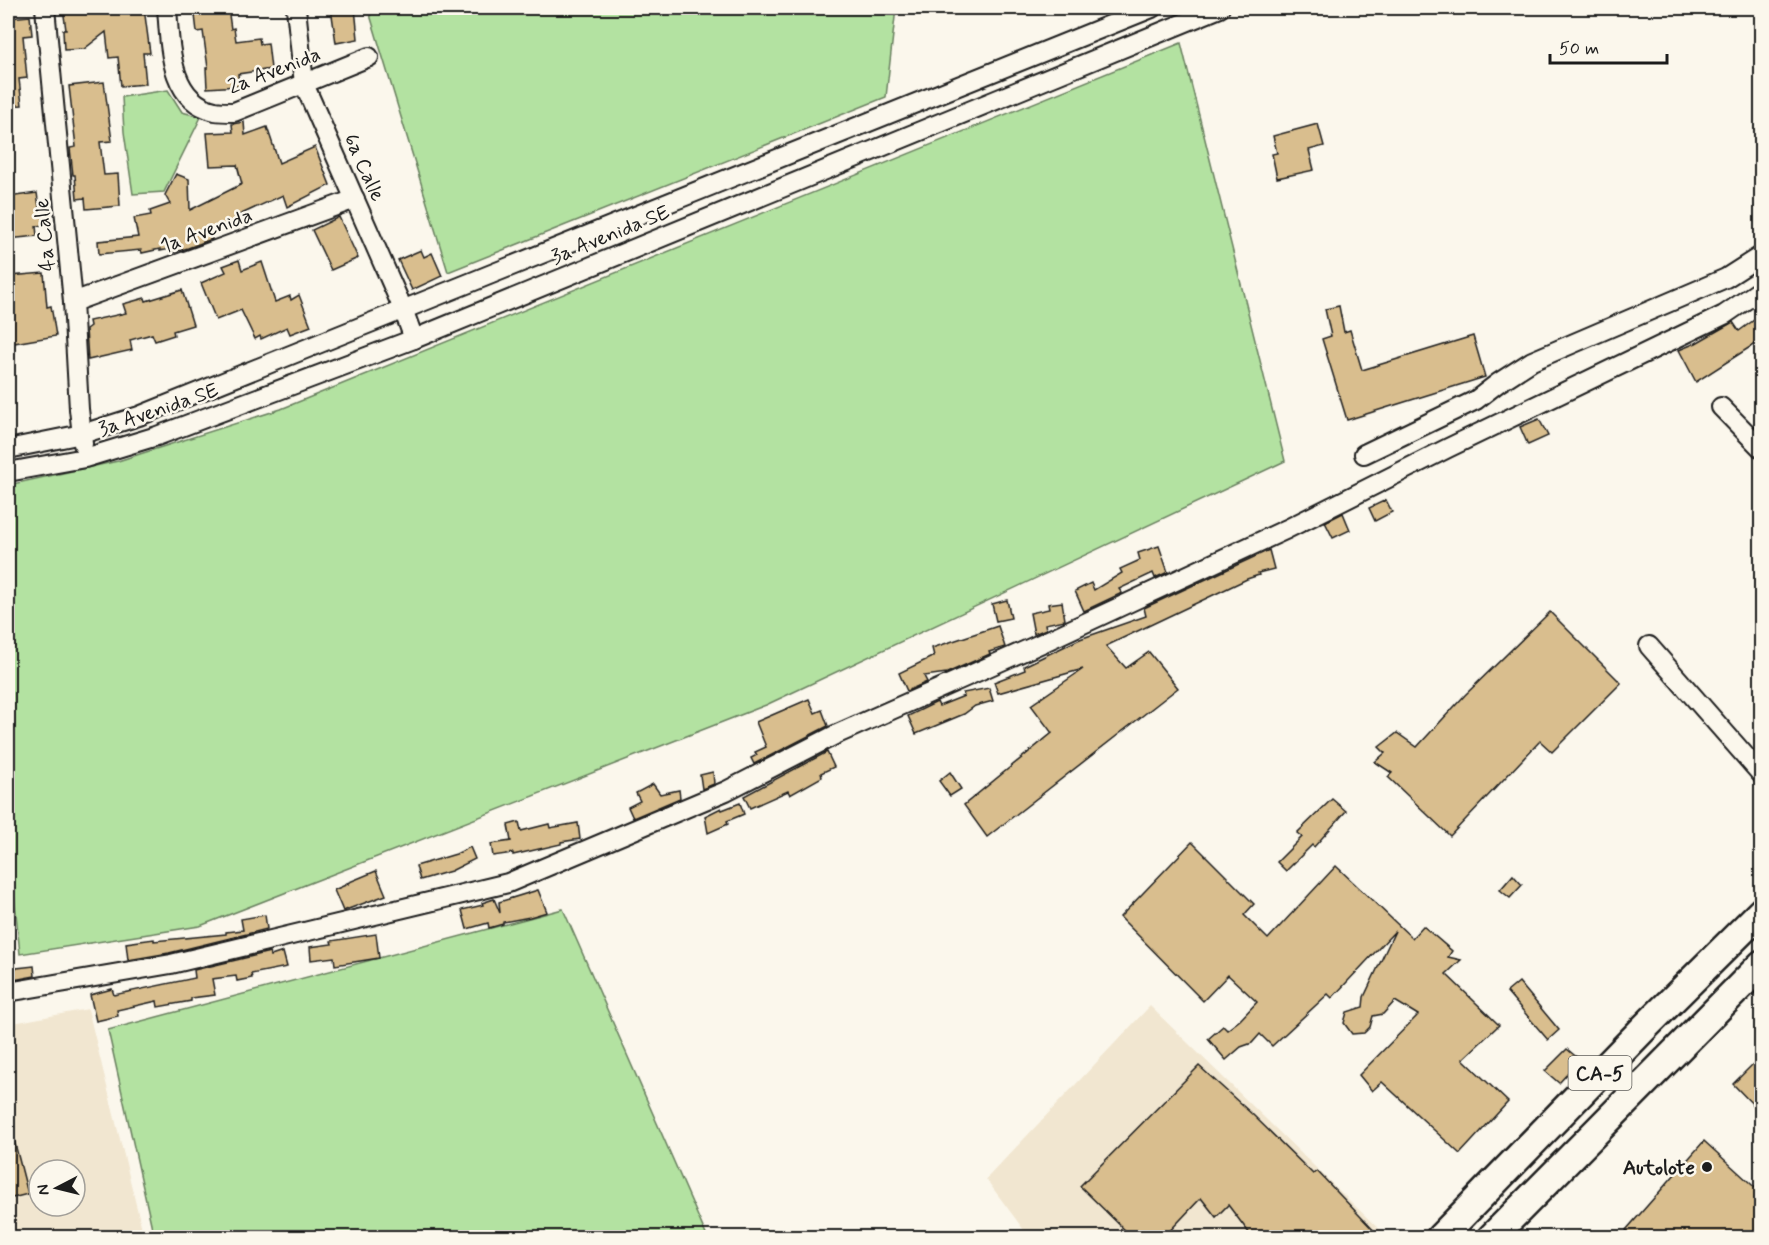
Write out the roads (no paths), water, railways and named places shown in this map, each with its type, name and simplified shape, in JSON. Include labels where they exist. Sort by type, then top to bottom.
[{"type":"highway","name":"CA-5","points":[[1440,1238],[1761,911]]},
{"type":"highway","name":"CA-5","points":[[1491,1238],[1761,964]]},
{"type":"highway","points":[[1646,1026],[1673,1052]]},
{"type":"street","name":"4a Calle","points":[[45,8],[73,302],[82,434],[86,458]]},
{"type":"street","name":"2a Avenida","points":[[167,8],[171,57],[181,85],[194,102],[214,111],[234,112],[369,57]]},
{"type":"street","name":"6a Calle","points":[[296,8],[304,84],[414,339]]},
{"type":"street","points":[[8,449],[82,434],[139,416],[1152,8]]},
{"type":"street","name":"3a Avenida SE","points":[[8,472],[86,458],[157,436],[414,339],[1220,8]]},
{"type":"street","name":"1a Avenida","points":[[73,302],[355,199]]},
{"type":"street","points":[[1364,454],[1476,400],[1532,361],[1726,278],[1761,255]]},
{"type":"street","points":[[8,992],[171,964],[508,883],[726,791],[835,735],[1042,643],[1287,529],[1448,448],[1724,315],[1761,290]]},
{"type":"street","points":[[1721,407],[1761,449]]},
{"type":"street","points":[[1649,646],[1761,775]]},
{"type":"place","name":"Autolote","points":[[1707,1167]]}]
